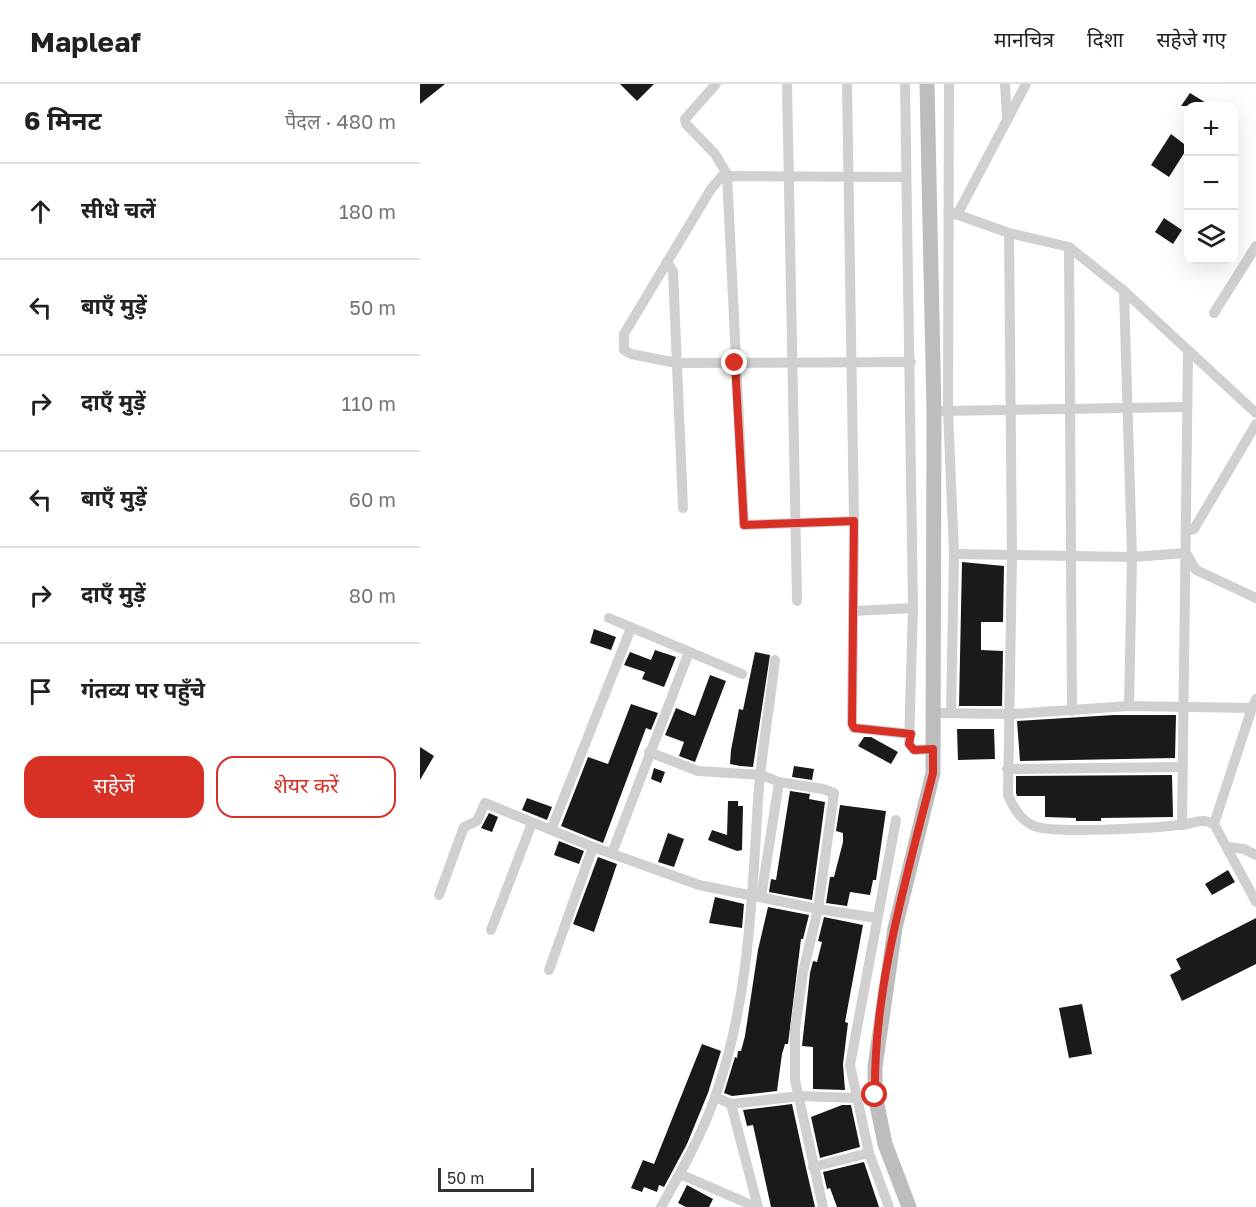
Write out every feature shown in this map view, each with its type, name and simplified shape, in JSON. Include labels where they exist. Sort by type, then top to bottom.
[{"type":"street","points":[[716,84],[685,119],[686,124],[715,154],[727,174],[744,525],[854,521]]},
{"type":"street","points":[[787,84],[797,601]]},
{"type":"street","points":[[848,84],[854,521],[852,724],[854,728],[911,734]]},
{"type":"street","points":[[905,84],[913,608],[909,744],[914,750],[933,749]]},
{"type":"street","points":[[927,84],[941,411],[954,554],[951,713]]},
{"type":"street","points":[[909,1207],[885,1144],[875,1095],[875,1067],[893,940],[933,773],[941,411],[953,214],[949,84]]},
{"type":"street","points":[[1005,84],[1007,118]]},
{"type":"street","points":[[953,214],[1026,84]]},
{"type":"street","points":[[906,177],[790,177],[727,174],[722,176],[711,189],[624,333],[622,343],[624,350],[631,354],[677,363],[911,362]]},
{"type":"street","points":[[953,214],[1009,232],[1069,247],[1124,291],[1188,353],[1256,413]]},
{"type":"street","points":[[1009,232],[1012,556],[1011,714],[1006,787],[1012,805],[1021,818],[1036,827],[1074,829],[1182,825],[1206,820],[1215,824],[1256,902]]},
{"type":"street","points":[[1214,313],[1256,246]]},
{"type":"street","points":[[1069,247],[1068,409],[1072,556],[1072,711]]},
{"type":"street","points":[[667,262],[673,271],[683,508]]},
{"type":"street","points":[[1124,291],[1125,408],[1132,557],[1130,706]]},
{"type":"street","points":[[1182,825],[1188,353]]},
{"type":"street","points":[[941,411],[1187,406]]},
{"type":"street","points":[[1187,531],[1194,529],[1256,424]]},
{"type":"street","points":[[954,554],[1132,557],[1186,553]]},
{"type":"street","points":[[1186,553],[1196,570],[1256,598]]},
{"type":"street","points":[[853,611],[913,608]]},
{"type":"street","points":[[609,618],[742,674]]},
{"type":"street","points":[[551,830],[631,628]]},
{"type":"street","points":[[612,854],[689,652]]},
{"type":"street","points":[[757,896],[758,797],[775,660]]},
{"type":"street","points":[[934,713],[1011,714],[1130,706],[1185,709],[1254,704],[1215,824]]},
{"type":"street","points":[[649,752],[698,771],[762,775],[778,782],[823,789],[834,793],[818,909],[803,972],[795,1029],[795,1080],[823,1207]]},
{"type":"street","points":[[1006,770],[1183,767]]},
{"type":"street","points":[[661,1207],[680,1174],[716,1097],[732,1036],[778,782]]},
{"type":"street","points":[[439,895],[464,827],[477,822],[485,803],[593,847],[699,885],[818,909],[877,918]]},
{"type":"street","points":[[889,1207],[869,1154],[850,1065],[896,820]]},
{"type":"street","points":[[491,930],[532,823]]},
{"type":"street","points":[[549,970],[593,847]]},
{"type":"street","points":[[1228,847],[1244,849],[1256,855]]},
{"type":"street","points":[[716,1097],[731,1104],[800,1096],[856,1098],[875,1095]]},
{"type":"street","points":[[731,1104],[757,1207]]},
{"type":"street","points":[[813,1167],[869,1154]]},
{"type":"street","points":[[680,1174],[757,1207]]},
{"type":"building","points":[[420,84],[445,84],[420,104]]},
{"type":"building","points":[[620,84],[654,84],[637,101]]},
{"type":"building","points":[[1190,93],[1205,102],[1184,102],[1184,106],[1181,106]]},
{"type":"building","points":[[1171,134],[1184,144],[1184,153],[1169,177],[1151,165]]},
{"type":"building","points":[[1164,218],[1182,230],[1173,244],[1155,232]]},
{"type":"building","points":[[962,562],[1004,566],[1003,622],[981,622],[981,650],[1003,651],[1002,706],[959,706]]},
{"type":"building","points":[[594,629],[616,637],[611,650],[590,643]]},
{"type":"building","points":[[655,650],[676,657],[664,687],[642,679],[645,672],[624,665],[630,652],[651,660]]},
{"type":"building","points":[[755,652],[770,655],[753,767],[730,764],[739,709],[743,710]]},
{"type":"building","points":[[710,675],[726,681],[695,762],[679,756],[684,742],[665,735],[676,708],[695,716]]},
{"type":"building","points":[[631,704],[658,713],[651,730],[646,728],[603,843],[561,826],[588,757],[608,764]]},
{"type":"building","points":[[1114,715],[1176,715],[1175,758],[1020,761],[1017,721]]},
{"type":"building","points":[[957,729],[994,729],[995,759],[958,760]]},
{"type":"building","points":[[864,737],[871,737],[898,752],[891,764],[858,746]]},
{"type":"building","points":[[420,747],[434,756],[420,780]]},
{"type":"building","points":[[794,766],[814,769],[812,780],[792,777]]},
{"type":"building","points":[[654,768],[665,772],[661,783],[651,779]]},
{"type":"building","points":[[1172,775],[1173,817],[1101,818],[1101,821],[1076,821],[1076,818],[1045,817],[1045,796],[1017,796],[1016,793],[1016,776]]},
{"type":"building","points":[[790,791],[810,794],[809,799],[825,802],[812,900],[769,892],[771,879],[776,880]]},
{"type":"building","points":[[527,798],[552,807],[547,820],[522,810]]},
{"type":"building","points":[[728,801],[738,801],[738,806],[743,806],[742,850],[737,851],[708,840],[712,830],[727,835]]},
{"type":"building","points":[[840,805],[886,811],[876,880],[873,880],[870,895],[850,892],[847,906],[826,903],[830,877],[834,877],[843,842],[843,833],[836,831]]},
{"type":"building","points":[[489,813],[498,817],[492,832],[481,828]]},
{"type":"building","points":[[668,833],[684,839],[674,867],[658,862]]},
{"type":"building","points":[[559,841],[584,851],[579,864],[554,855]]},
{"type":"building","points":[[598,857],[617,864],[594,932],[573,924]]},
{"type":"building","points":[[1228,870],[1235,882],[1212,895],[1205,884]]},
{"type":"building","points":[[715,897],[744,904],[742,928],[709,923]]},
{"type":"building","points":[[768,907],[809,915],[803,939],[801,939],[788,1044],[785,1044],[782,1054],[777,1091],[732,1096],[724,1093],[735,1057],[737,1058],[738,1051],[741,1051],[745,1036],[758,950]]},
{"type":"building","points":[[824,917],[863,925],[845,1022],[848,1023],[843,1064],[845,1090],[813,1089],[813,1047],[802,1046],[810,973],[813,961],[817,962],[822,942],[818,941]]},
{"type":"building","points":[[1256,918],[1256,964],[1182,1001],[1170,975],[1181,969],[1176,959]]},
{"type":"building","points":[[1082,1004],[1092,1054],[1069,1058],[1059,1008]]},
{"type":"building","points":[[702,1044],[721,1051],[708,1093],[687,1144],[664,1187],[659,1185],[657,1192],[644,1187],[642,1192],[631,1188],[643,1160],[654,1164]]},
{"type":"building","points":[[792,1104],[815,1207],[771,1207],[753,1125],[747,1126],[743,1110]]},
{"type":"building","points":[[842,1105],[851,1105],[860,1147],[820,1158],[811,1117]]},
{"type":"building","points":[[864,1162],[879,1207],[837,1207],[830,1188],[827,1189],[823,1172]]},
{"type":"building","points":[[687,1185],[713,1199],[709,1207],[686,1207],[678,1203]]},
{"type":"route","points":[[735,363],[744,525],[854,521],[852,724],[854,728],[911,734],[909,744],[914,750],[933,749],[933,773],[895,928],[880,1021],[875,1067],[875,1095]]}]
